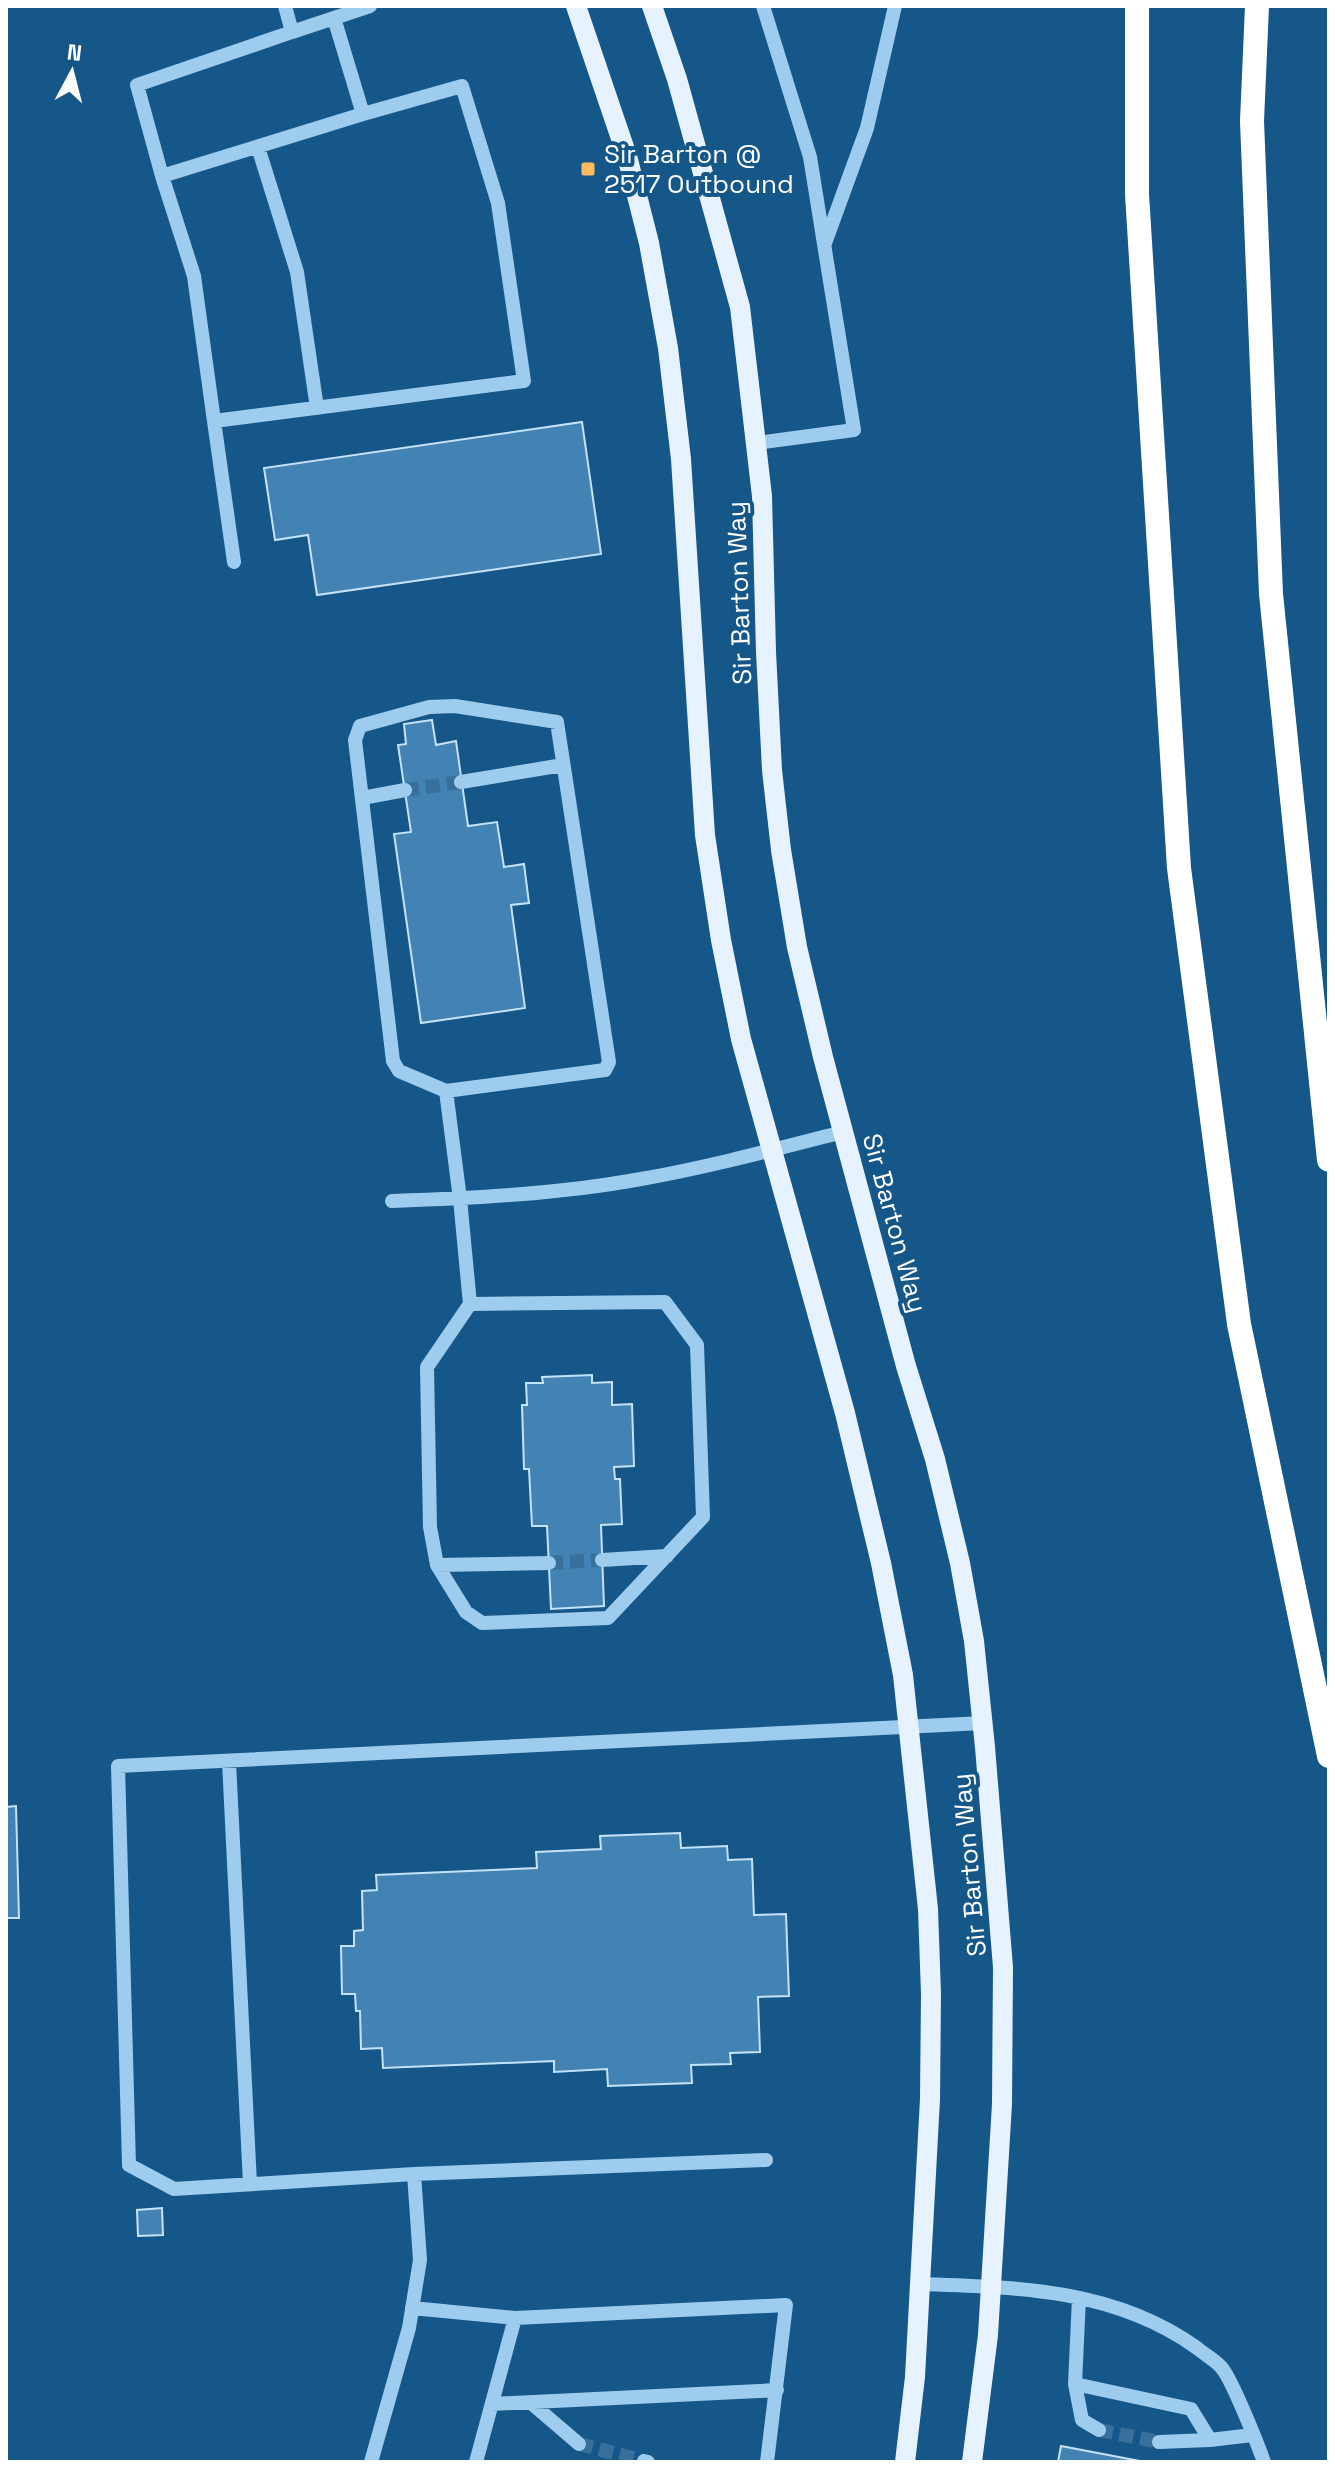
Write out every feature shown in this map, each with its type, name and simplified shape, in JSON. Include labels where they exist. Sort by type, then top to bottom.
[{"type":"highway","points":[[1137,6],[1137,194],[1179,868],[1239,1324],[1329,1756]]},
{"type":"highway","points":[[1257,6],[1252,121],[1271,594],[1329,1160]]},
{"type":"main road","name":"Sir Barton Way","points":[[576,6],[627,156],[649,243],[668,348],[681,459],[705,835],[726,969],[741,1039],[845,1413],[903,1675],[928,1909],[931,1994],[930,2099],[915,2377],[905,2462]]},
{"type":"main road","name":"Sir Barton Way","points":[[652,6],[677,79],[740,307],[762,496],[772,770],[797,947],[906,1366],[935,1459],[960,1563],[974,1641],[1003,1967],[1002,2104],[988,2335],[972,2462]]},
{"type":"street","points":[[285,6],[292,32]]},
{"type":"street","points":[[234,562],[194,276],[137,85],[370,6]]},
{"type":"street","points":[[756,443],[854,430],[810,157],[763,6]]},
{"type":"street","points":[[824,245],[867,128],[895,6]]},
{"type":"street","points":[[334,18],[363,114]]},
{"type":"street","points":[[162,176],[462,86],[498,203],[524,381],[214,421]]},
{"type":"street","points":[[258,147],[297,272],[317,408]]},
{"type":"street","points":[[442,706],[557,722],[563,765],[609,1062],[605,1070],[446,1091],[399,1071],[393,1061],[355,740],[360,726],[442,706]]},
{"type":"street","points":[[461,782],[563,765]]},
{"type":"street","points":[[362,798],[405,790]]},
{"type":"street","points":[[446,1091],[470,1304],[427,1367],[430,1527],[437,1565],[466,1612],[482,1623],[608,1618],[703,1517],[697,1345],[665,1302],[470,1304]]},
{"type":"street","points":[[392,1201],[460,1199],[619,1183],[843,1132]]},
{"type":"street","points":[[602,1560],[667,1556]]},
{"type":"street","points":[[437,1565],[549,1563]]},
{"type":"street","points":[[766,2160],[414,2174],[174,2189],[129,2165],[118,1766],[983,1723]]},
{"type":"street","points":[[229,1762],[250,2184]]},
{"type":"street","points":[[371,2462],[412,2308],[420,2260],[414,2174]]},
{"type":"street","points":[[920,2284],[990,2287],[1079,2298],[1124,2308],[1173,2331],[1223,2368],[1263,2461]]},
{"type":"street","points":[[1079,2298],[1075,2384],[1082,2420],[1099,2430]]},
{"type":"street","points":[[412,2308],[515,2318],[786,2305],[767,2462]]},
{"type":"street","points":[[476,2462],[515,2318]]},
{"type":"street","points":[[1075,2384],[1191,2409],[1210,2440]]},
{"type":"street","points":[[492,2404],[777,2390]]},
{"type":"street","points":[[530,2402],[579,2444]]},
{"type":"street","points":[[1159,2442],[1252,2435]]},
{"type":"building","points":[[582,422],[601,554],[317,595],[308,535],[275,540],[264,468]]},
{"type":"building","points":[[432,720],[436,745],[456,741],[468,826],[497,822],[504,867],[524,864],[529,903],[511,905],[525,1008],[421,1023],[394,834],[411,832],[398,745],[406,744],[404,724]]},
{"type":"building","points":[[592,1375],[592,1383],[612,1382],[612,1405],[632,1404],[634,1466],[614,1467],[615,1479],[620,1479],[622,1524],[601,1525],[604,1606],[551,1609],[547,1526],[532,1526],[529,1469],[524,1469],[522,1405],[527,1405],[526,1383],[543,1383],[542,1377]]},
{"type":"building","points":[[16,1806],[19,1918],[6,1918],[6,1807]]},
{"type":"building","points":[[680,1833],[681,1848],[727,1846],[728,1860],[752,1859],[754,1915],[786,1914],[789,1996],[758,1997],[760,2052],[730,2053],[731,2064],[691,2065],[692,2083],[608,2086],[607,2069],[554,2072],[554,2061],[383,2068],[382,2048],[361,2049],[360,2011],[356,2011],[355,1994],[342,1994],[341,1946],[354,1946],[354,1931],[363,1930],[362,1891],[377,1890],[376,1875],[537,1868],[536,1852],[601,1849],[600,1836]]},
{"type":"building","points":[[162,2208],[163,2235],[138,2236],[137,2210]]},
{"type":"building","points":[[1061,2446],[1145,2462],[1058,2462]]},
{"type":"tunnel","points":[[405,790],[461,782]]},
{"type":"tunnel","points":[[549,1563],[602,1560]]},
{"type":"tunnel","points":[[1099,2430],[1159,2442]]},
{"type":"tunnel","points":[[579,2444],[644,2461]]},
{"type":"place","name":"Sir Barton @ 2517 Outbound","points":[[588,169]]}]
